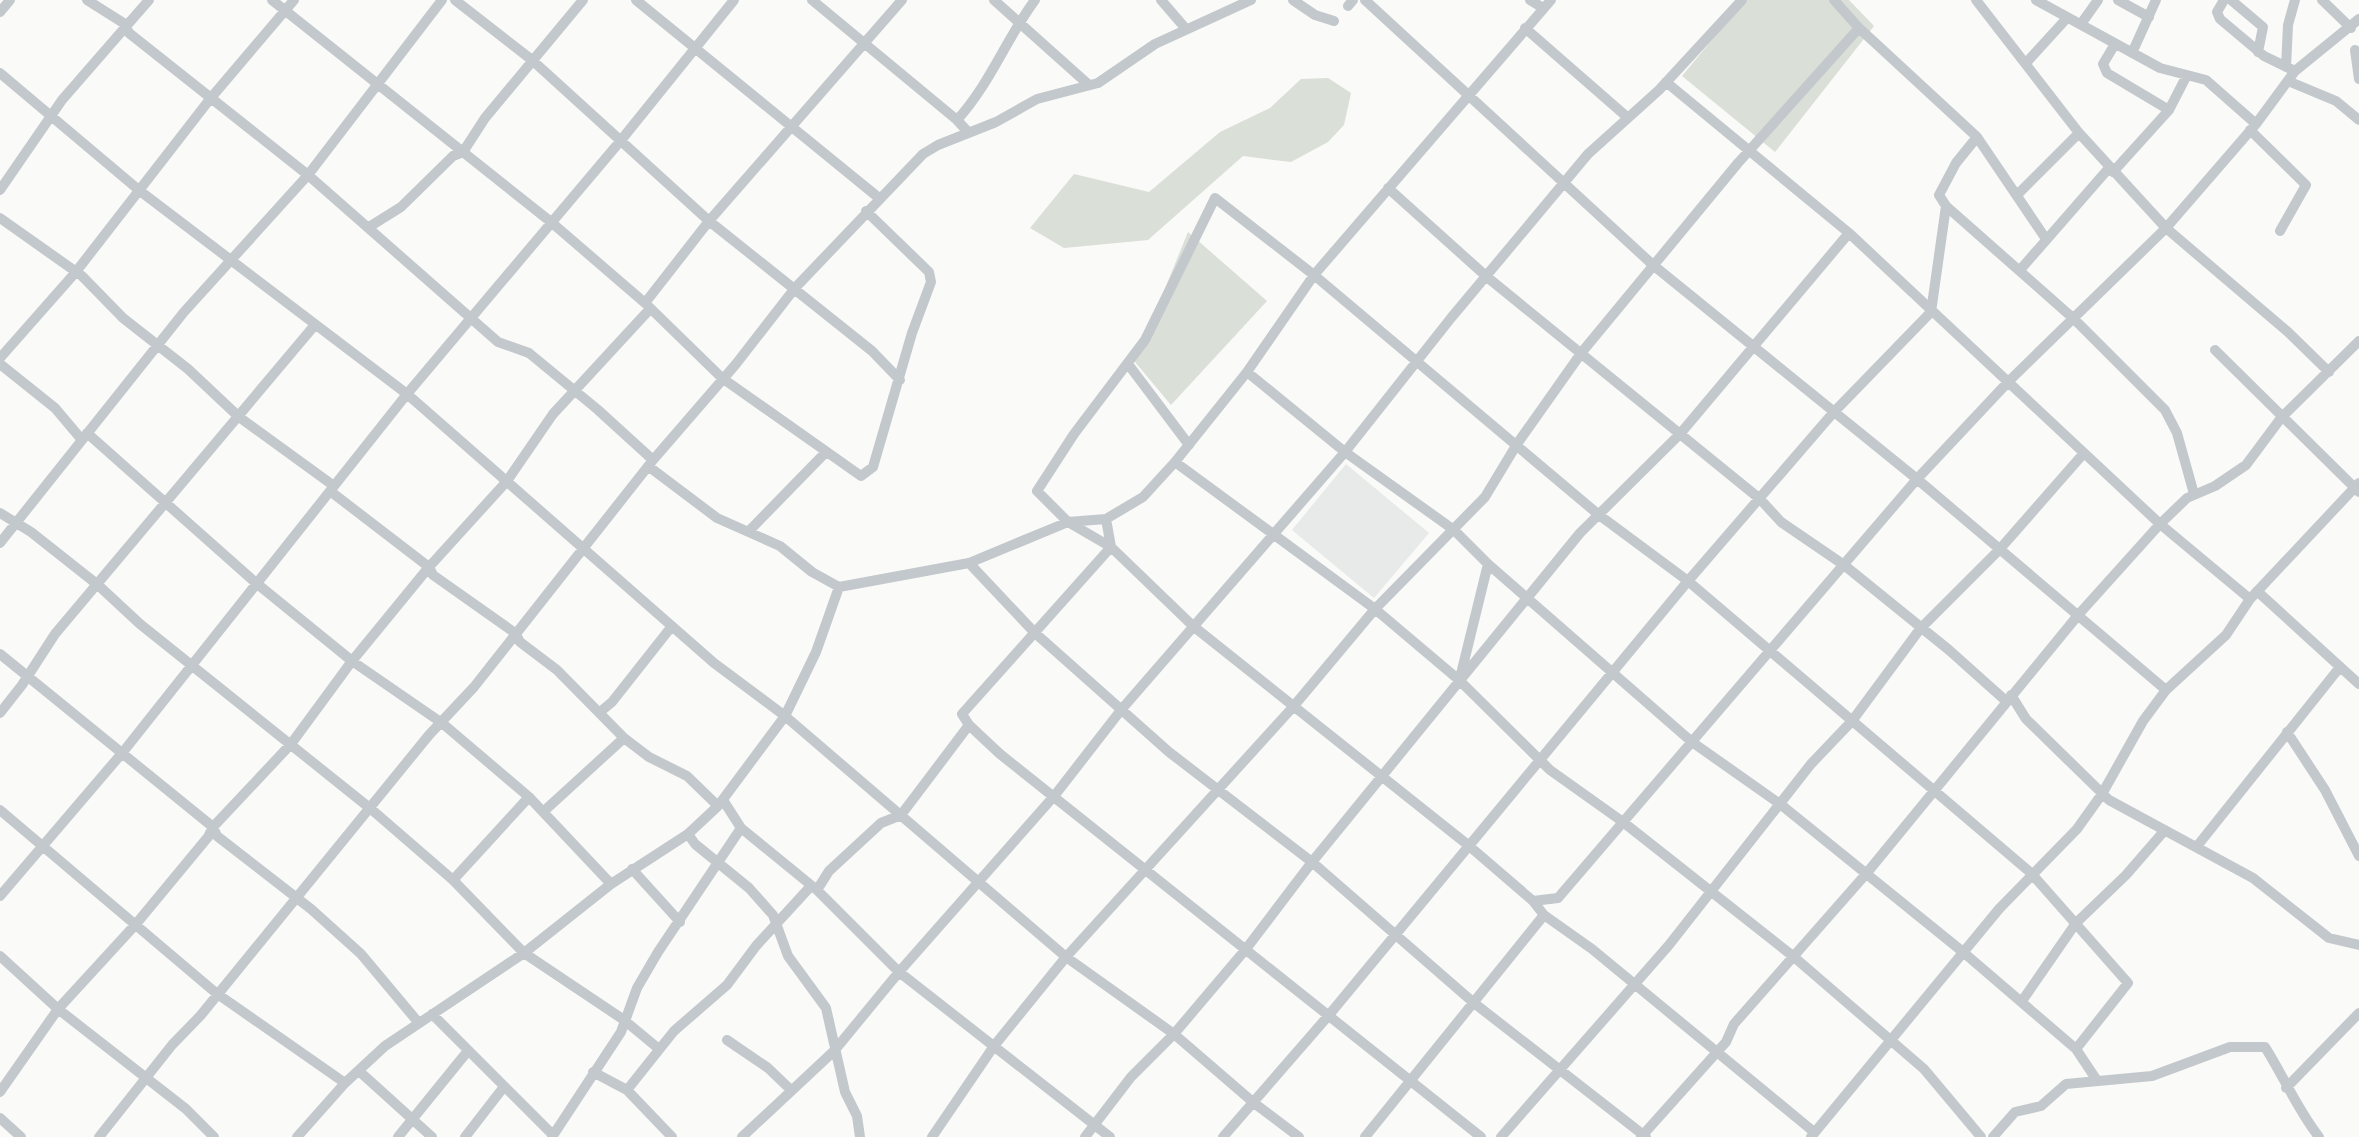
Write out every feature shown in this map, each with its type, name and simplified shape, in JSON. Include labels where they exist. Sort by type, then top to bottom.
[{"type":"street","points":[[0,12],[10,0]]},
{"type":"street","points":[[87,0],[125,24],[130,33],[308,175],[498,342],[529,353],[575,391],[650,463],[717,519],[780,547],[811,572],[839,587],[969,563],[1069,522],[1106,519],[1143,497],[1175,462],[1247,372],[1314,275],[1547,4],[1530,0]]},
{"type":"street","points":[[0,190],[49,117],[125,24],[149,0]]},
{"type":"street","points":[[272,0],[551,222],[647,306],[722,378],[861,476],[870,472],[930,282],[930,273],[866,211]]},
{"type":"street","points":[[0,358],[75,273],[210,99],[294,0]]},
{"type":"street","points":[[0,543],[219,271],[232,261],[308,175],[442,0]]},
{"type":"street","points":[[455,0],[532,60],[622,139],[709,221],[872,351],[900,380]]},
{"type":"street","points":[[369,227],[401,207],[453,156],[463,152],[532,60],[583,0]]},
{"type":"street","points":[[636,0],[879,198]]},
{"type":"street","points":[[0,896],[123,752],[407,394],[622,139],[734,0]]},
{"type":"street","points":[[812,0],[968,132]]},
{"type":"street","points":[[0,1092],[58,1009],[136,924],[208,837],[213,827],[291,744],[352,662],[429,567],[507,481],[553,414],[647,306],[709,221],[793,128],[862,42],[902,0]]},
{"type":"street","points":[[994,0],[1089,85]]},
{"type":"street","points":[[957,120],[987,83],[1006,45],[1035,0]]},
{"type":"street","points":[[1161,0],[1186,29]]},
{"type":"street","points":[[99,1137],[515,634],[650,463],[795,288],[923,154],[996,122],[1037,99],[1098,83],[1129,60],[1186,29],[1251,0]]},
{"type":"street","points":[[1293,0],[1315,15],[1334,21]]},
{"type":"street","points":[[1365,0],[1653,265],[1917,479],[2166,690]]},
{"type":"street","points":[[742,1137],[834,1051],[899,972],[1055,795],[1121,710],[1345,452],[1598,143],[1666,82],[1742,0]]},
{"type":"street","points":[[1834,0],[1859,28],[1977,137],[2046,239]]},
{"type":"street","points":[[1976,0],[2079,133],[2166,228],[2288,332],[2329,372]]},
{"type":"street","points":[[2036,0],[2160,68],[2206,80],[2306,185],[2280,231]]},
{"type":"street","points":[[2081,24],[2098,0]]},
{"type":"street","points":[[2118,0],[2149,16]]},
{"type":"street","points":[[2132,53],[2156,0]]},
{"type":"street","points":[[2224,0],[2217,16],[2258,52],[2336,101],[2359,120]]},
{"type":"street","points":[[2231,0],[2263,27],[2258,52]]},
{"type":"street","points":[[2290,73],[2288,25],[2295,0]]},
{"type":"street","points":[[1533,901],[1558,898],[1917,479],[2009,381],[2166,228],[2253,127],[2290,73],[2355,24],[2322,0]]},
{"type":"street","points":[[2026,63],[2067,18]]},
{"type":"street","points":[[1525,28],[1626,117]]},
{"type":"street","points":[[932,1137],[994,1046],[1066,957],[1293,707],[1375,609],[1485,496],[1517,444],[1582,352],[1750,149],[1859,28]]},
{"type":"street","points":[[2340,37],[2357,52],[2359,79]]},
{"type":"street","points":[[2115,44],[2104,64],[2107,73],[2169,110]]},
{"type":"street","points":[[0,73],[140,191],[314,326],[407,394],[714,663],[785,716],[1066,957],[1174,1034],[1254,1103],[1299,1137]]},
{"type":"street","points":[[2020,270],[2169,110],[2187,75]]},
{"type":"street","points":[[1666,82],[1849,233],[2160,524],[2253,595],[2359,684]]},
{"type":"street","points":[[2018,194],[2079,133]]},
{"type":"street","points":[[1977,137],[1956,163],[1939,195],[1946,206],[2074,319],[2165,410],[2177,433],[2194,494]]},
{"type":"street","points":[[1388,188],[1487,277],[1760,499],[1782,522],[1844,565],[1920,629],[2009,698],[2026,719],[2102,794],[2165,830],[2198,845],[2253,878],[2329,938],[2359,945]]},
{"type":"street","points":[[2076,1049],[2128,983],[2031,873],[1688,581],[1599,514],[1314,275],[1215,198],[1186,251],[1157,318],[1128,364],[1073,434],[1037,491],[1069,522],[1111,547],[1193,626],[1468,845],[1533,901],[1544,915],[1592,949],[1632,984],[1719,1051],[1813,1135],[2031,873],[2077,829],[2102,794],[2143,721],[2166,690],[2226,635],[2253,595],[2358,488],[2281,418],[2215,350]]},
{"type":"street","points":[[1223,1137],[1329,1015],[1688,581],[1833,413],[1931,312],[1946,206]]},
{"type":"street","points":[[0,218],[75,273],[157,347],[188,369],[239,417],[332,488],[429,567],[433,575],[515,634],[520,642],[557,670],[624,738],[649,757],[687,776],[721,803],[741,828],[813,889],[899,972],[1110,1137]]},
{"type":"street","points":[[1085,1137],[1131,1077],[1174,1034],[1246,949],[1381,776],[1580,533],[1680,434],[1849,233]]},
{"type":"street","points":[[0,713],[55,634],[314,326]]},
{"type":"street","points":[[969,563],[1035,633],[1215,790],[1312,862],[1474,1003],[1643,1136],[1719,1051],[1734,1024],[1866,874],[1932,789],[2079,614],[2160,524],[2179,504],[2194,494],[2216,486],[2246,465],[2281,418],[2359,341]]},
{"type":"street","points":[[0,364],[166,501],[256,583],[352,662],[442,723],[529,797],[611,884]]},
{"type":"street","points":[[1128,364],[1189,445]]},
{"type":"street","points":[[1247,372],[1345,452],[1454,530],[1488,564],[1530,597],[1692,742],[1780,804],[2022,1001],[2076,1049],[2096,1079]]},
{"type":"street","points":[[749,531],[826,452]]},
{"type":"street","points":[[1502,1137],[1712,891],[1823,750],[1852,721],[1920,629],[1999,550],[2084,453]]},
{"type":"street","points":[[1175,462],[1375,609],[1459,680],[1540,758],[1550,771],[1623,822],[1794,957],[1924,1069],[1982,1137]]},
{"type":"street","points":[[0,513],[97,585],[140,624],[370,809],[453,880],[524,953],[624,1020],[659,1049]]},
{"type":"street","points":[[1106,519],[1111,547]]},
{"type":"street","points":[[1111,547],[962,714],[969,725],[1000,754],[1055,795],[1481,1137]]},
{"type":"street","points":[[1459,680],[1488,564]]},
{"type":"street","points":[[297,1137],[345,1083],[418,1022],[524,953],[611,884],[688,834],[721,803],[785,716],[816,652],[839,587]]},
{"type":"street","points":[[600,712],[672,626]]},
{"type":"street","points":[[0,654],[123,752],[213,827],[218,836],[361,954],[418,1022]]},
{"type":"street","points":[[2198,845],[2340,667]]},
{"type":"street","points":[[627,1090],[674,1031],[727,985],[777,924],[829,871],[881,823],[901,815],[969,725]]},
{"type":"street","points":[[2287,732],[2325,790],[2359,856]]},
{"type":"street","points":[[543,812],[624,738]]},
{"type":"street","points":[[453,880],[529,797]]},
{"type":"street","points":[[0,810],[216,993],[345,1083]]},
{"type":"street","points":[[432,1014],[553,1136],[621,1032],[637,988],[741,828]]},
{"type":"street","points":[[2022,1001],[2076,923],[2126,875],[2165,830]]},
{"type":"street","points":[[688,834],[695,844],[749,888],[777,924],[788,956],[826,1008],[834,1051],[845,1092],[857,1116],[860,1137]]},
{"type":"street","points":[[632,869],[680,922]]},
{"type":"street","points":[[1365,1137],[1544,915]]},
{"type":"street","points":[[0,957],[58,1009],[147,1077],[214,1137]]},
{"type":"street","points":[[2286,1088],[2359,1013]]},
{"type":"street","points":[[727,1040],[768,1068],[791,1090]]},
{"type":"street","points":[[1993,1137],[2015,1112],[2041,1106],[2066,1084],[2096,1079],[2152,1076],[2230,1047],[2250,1045],[2265,1047],[2286,1088],[2319,1137]]},
{"type":"street","points":[[398,1137],[467,1052]]},
{"type":"street","points":[[359,1071],[432,1137]]},
{"type":"street","points":[[593,1072],[627,1090],[672,1137]]},
{"type":"street","points":[[465,1137],[503,1088]]},
{"type":"street","points":[[0,1118],[22,1137]]},
{"type":"shaded area","points":[[1745,0],[1849,0],[1874,26],[1775,152],[1682,76]]},
{"type":"shaded area","points":[[1328,78],[1351,93],[1344,125],[1328,142],[1291,162],[1243,156],[1148,240],[1064,248],[1030,228],[1074,174],[1149,192],[1220,132],[1270,108],[1301,79]]},
{"type":"shaded area","points":[[1188,232],[1267,301],[1171,405],[1135,362]]},
{"type":"shaded area","points":[[1346,464],[1429,533],[1374,598],[1292,530]]}]
